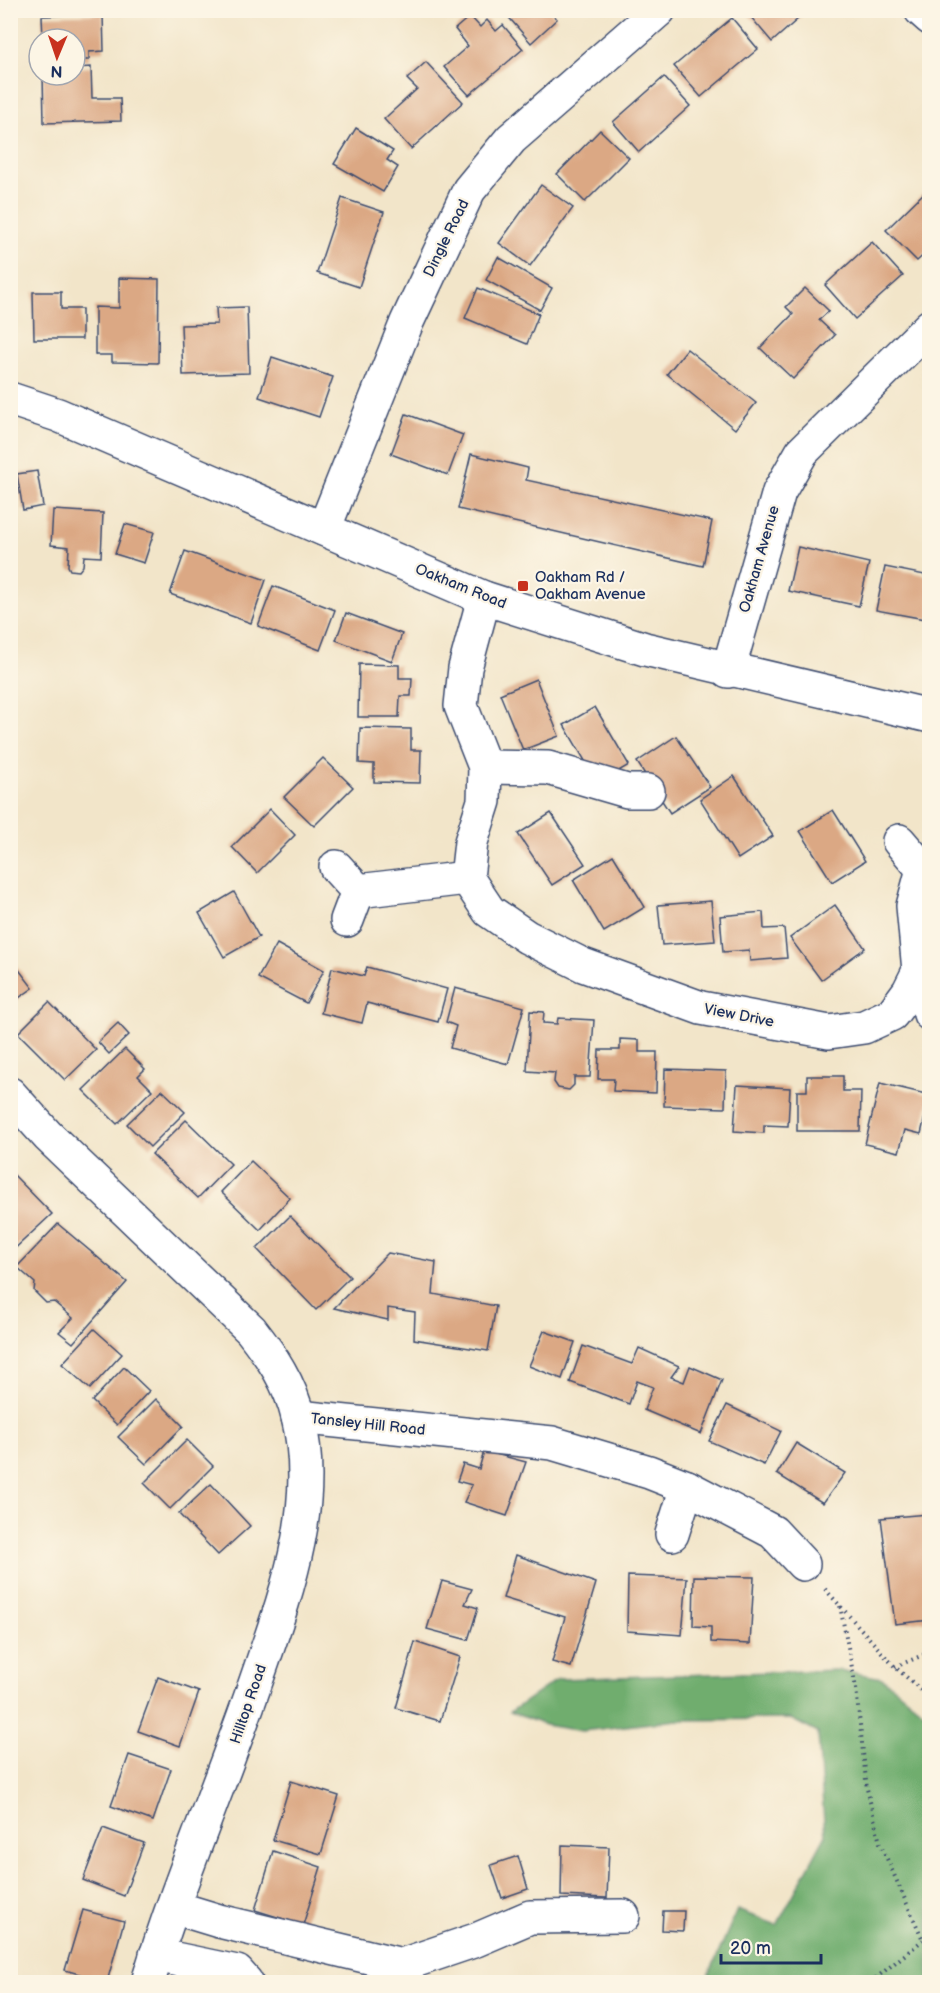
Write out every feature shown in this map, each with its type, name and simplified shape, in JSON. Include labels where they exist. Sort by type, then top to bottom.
[{"type":"street","name":"Dingle Road","points":[[324,529],[407,321],[469,190],[511,140],[659,10]]},
{"type":"street","points":[[921,10],[930,18]]},
{"type":"street","name":"Oakham Avenue","points":[[728,671],[779,492],[802,452],[930,326]]},
{"type":"street","name":"Oakham Road","points":[[10,399],[58,415],[484,598],[645,650],[930,716]]},
{"type":"street","points":[[336,867],[353,906],[467,878],[471,842],[484,801],[485,767],[461,705],[465,668],[484,598]]},
{"type":"street","points":[[485,767],[548,768],[627,791],[648,791]]},
{"type":"street","points":[[899,841],[926,867],[913,906],[918,971],[930,1014]]},
{"type":"street","name":"View Drive","points":[[467,878],[489,911],[527,937],[583,965],[701,1008],[829,1032],[864,1027],[892,1014],[909,991],[918,971]]},
{"type":"street","name":"Tansley Hill Road","points":[[10,1094],[48,1136],[251,1330],[278,1366],[298,1417],[552,1443],[649,1472],[687,1487],[772,1532],[803,1564]]},
{"type":"street","name":"Hilltop Road","points":[[152,1969],[173,1906],[233,1748],[289,1585],[305,1492],[304,1459],[298,1417]]},
{"type":"street","points":[[672,1534],[687,1487]]},
{"type":"street","points":[[173,1906],[219,1920],[402,1965],[476,1940],[530,1917],[623,1916]]},
{"type":"street","points":[[152,1969],[237,1972],[246,1983]]},
{"type":"path","points":[[803,1564],[895,1667],[930,1698]]},
{"type":"path","points":[[840,1606],[856,1688],[867,1790],[880,1843],[923,1940]]},
{"type":"path","points":[[895,1667],[930,1653]]},
{"type":"path","points":[[871,1983],[923,1940],[930,1939]]},
{"type":"green space","points":[[839,1670],[882,1678],[929,1716],[929,1982],[706,1982],[737,1910],[777,1925],[825,1836],[818,1733],[791,1719],[677,1720],[582,1731],[545,1725],[510,1712],[558,1679]]},
{"type":"building","points":[[508,10],[549,10],[557,19],[531,43],[505,13]]},
{"type":"building","points":[[745,10],[808,10],[772,42]]},
{"type":"building","points":[[103,14],[104,51],[89,52],[89,60],[87,60],[87,27],[42,27],[42,16]]},
{"type":"building","points":[[470,16],[480,27],[487,20],[496,31],[503,25],[523,49],[469,95],[444,67],[468,46],[455,29]]},
{"type":"building","points":[[732,18],[758,49],[701,97],[674,66]]},
{"type":"building","points":[[426,62],[463,102],[411,149],[384,119],[417,89],[407,79]]},
{"type":"building","points":[[87,67],[91,67],[92,98],[120,98],[121,121],[44,123],[43,87],[87,87]]},
{"type":"building","points":[[664,77],[690,106],[639,152],[613,122]]},
{"type":"building","points":[[356,128],[393,151],[387,160],[398,167],[383,192],[334,164]]},
{"type":"building","points":[[600,130],[629,158],[585,202],[557,174]]},
{"type":"building","points":[[541,185],[573,208],[530,266],[499,243]]},
{"type":"building","points":[[930,187],[930,249],[917,261],[886,230]]},
{"type":"building","points":[[342,198],[384,212],[359,287],[317,273]]},
{"type":"building","points":[[872,242],[903,276],[855,319],[825,285]]},
{"type":"building","points":[[498,257],[552,288],[540,310],[486,280]]},
{"type":"building","points":[[119,278],[159,279],[158,363],[112,362],[112,355],[95,355],[95,307],[119,308]]},
{"type":"building","points":[[478,288],[539,314],[527,344],[465,318]]},
{"type":"building","points":[[805,288],[829,311],[819,320],[835,335],[793,379],[760,348],[793,314],[786,307]]},
{"type":"building","points":[[33,292],[61,292],[61,309],[82,309],[82,339],[34,339]]},
{"type":"building","points":[[247,307],[249,373],[183,375],[181,325],[217,324],[216,308]]},
{"type":"building","points":[[687,349],[756,403],[735,429],[667,374]]},
{"type":"building","points":[[272,357],[333,377],[319,417],[259,397]]},
{"type":"building","points":[[406,414],[463,435],[448,475],[391,454]]},
{"type":"building","points":[[471,454],[528,468],[526,480],[712,521],[703,566],[458,509]]},
{"type":"building","points":[[37,471],[43,506],[23,510],[17,474]]},
{"type":"building","points":[[53,510],[103,513],[101,557],[84,556],[83,566],[79,571],[70,570],[68,566],[69,547],[51,545]]},
{"type":"building","points":[[125,524],[154,532],[144,563],[115,554]]},
{"type":"building","points":[[798,547],[869,563],[859,606],[788,591]]},
{"type":"building","points":[[185,551],[266,580],[251,623],[170,594]]},
{"type":"building","points":[[885,567],[930,576],[930,620],[876,610]]},
{"type":"building","points":[[273,586],[335,610],[320,650],[258,626]]},
{"type":"building","points":[[346,613],[402,634],[392,661],[336,640]]},
{"type":"building","points":[[359,664],[399,665],[399,678],[412,678],[411,696],[400,696],[399,717],[358,717]]},
{"type":"building","points":[[536,679],[559,736],[523,750],[500,694]]},
{"type":"building","points":[[595,707],[629,765],[598,783],[564,725]]},
{"type":"building","points":[[360,728],[411,729],[411,750],[421,750],[420,783],[374,782],[374,764],[359,763]]},
{"type":"building","points":[[676,736],[710,787],[670,813],[637,762]]},
{"type":"building","points":[[323,758],[353,787],[314,826],[284,797]]},
{"type":"building","points":[[734,776],[773,836],[738,859],[700,799]]},
{"type":"building","points":[[270,809],[295,835],[257,873],[232,847]]},
{"type":"building","points":[[833,810],[865,861],[832,882],[800,831]]},
{"type":"building","points":[[551,813],[585,864],[552,885],[518,834]]},
{"type":"building","points":[[613,855],[645,907],[604,932],[573,880]]},
{"type":"building","points":[[234,892],[259,937],[224,957],[199,913]]},
{"type":"building","points":[[711,901],[715,941],[662,945],[658,905]]},
{"type":"building","points":[[835,905],[865,948],[821,980],[790,938]]},
{"type":"building","points":[[763,912],[764,929],[784,928],[787,958],[750,961],[749,950],[723,952],[720,916]]},
{"type":"building","points":[[277,944],[324,970],[306,1003],[258,978]]},
{"type":"building","points":[[10,958],[33,988],[10,1004]]},
{"type":"building","points":[[367,967],[447,989],[438,1022],[367,1003],[362,1023],[321,1013],[332,968],[364,976]]},
{"type":"building","points":[[455,988],[524,1007],[508,1064],[450,1048],[456,1026],[446,1022]]},
{"type":"building","points":[[49,1002],[96,1050],[65,1080],[18,1033]]},
{"type":"building","points":[[530,1011],[544,1012],[543,1023],[557,1024],[558,1018],[594,1020],[590,1077],[574,1077],[574,1085],[569,1090],[558,1088],[554,1082],[555,1073],[527,1071]]},
{"type":"building","points":[[118,1023],[129,1035],[109,1054],[98,1042]]},
{"type":"building","points":[[620,1039],[639,1040],[639,1052],[657,1052],[656,1093],[613,1091],[614,1079],[598,1079],[599,1050],[620,1050]]},
{"type":"building","points":[[125,1049],[145,1069],[138,1076],[152,1090],[117,1124],[83,1090]]},
{"type":"building","points":[[665,1069],[726,1071],[725,1108],[664,1106]]},
{"type":"building","points":[[807,1076],[843,1076],[843,1091],[861,1091],[860,1131],[797,1131],[797,1091],[807,1091]]},
{"type":"building","points":[[880,1083],[930,1095],[921,1134],[905,1130],[899,1152],[865,1144]]},
{"type":"building","points":[[737,1085],[790,1088],[788,1126],[764,1125],[764,1133],[734,1131]]},
{"type":"building","points":[[162,1090],[185,1112],[150,1147],[127,1124]]},
{"type":"building","points":[[186,1120],[231,1164],[198,1198],[152,1154]]},
{"type":"building","points":[[251,1161],[290,1198],[260,1230],[221,1192]]},
{"type":"building","points":[[10,1171],[52,1214],[10,1253]]},
{"type":"building","points":[[290,1216],[350,1277],[316,1310],[257,1249]]},
{"type":"building","points":[[58,1224],[127,1282],[73,1343],[59,1332],[73,1318],[54,1302],[46,1303],[34,1291],[35,1283],[17,1267]]},
{"type":"building","points":[[388,1253],[436,1262],[433,1294],[496,1306],[488,1351],[414,1339],[415,1312],[388,1308],[388,1320],[334,1308]]},
{"type":"building","points":[[94,1329],[122,1354],[90,1389],[62,1364]]},
{"type":"building","points":[[544,1331],[575,1342],[562,1379],[529,1366]]},
{"type":"building","points":[[583,1346],[632,1364],[639,1348],[679,1366],[671,1377],[684,1382],[690,1366],[722,1380],[701,1434],[644,1410],[653,1387],[637,1381],[629,1404],[570,1382]]},
{"type":"building","points":[[124,1367],[149,1391],[117,1425],[92,1401]]},
{"type":"building","points":[[156,1399],[183,1426],[146,1464],[118,1437]]},
{"type":"building","points":[[727,1405],[781,1431],[764,1465],[709,1441]]},
{"type":"building","points":[[187,1440],[213,1466],[170,1509],[144,1483]]},
{"type":"building","points":[[796,1443],[845,1473],[823,1503],[777,1474]]},
{"type":"building","points":[[484,1451],[526,1462],[507,1516],[464,1502],[472,1485],[457,1481],[463,1464],[479,1469]]},
{"type":"building","points":[[211,1484],[250,1526],[218,1555],[179,1514]]},
{"type":"building","points":[[928,1514],[930,1620],[895,1624],[881,1518]]},
{"type":"building","points":[[516,1555],[596,1583],[571,1667],[552,1662],[565,1617],[503,1598]]},
{"type":"building","points":[[628,1576],[687,1578],[682,1635],[627,1631]]},
{"type":"building","points":[[694,1576],[754,1577],[750,1644],[711,1642],[711,1627],[693,1626]]},
{"type":"building","points":[[442,1581],[472,1589],[465,1604],[478,1608],[468,1640],[427,1629]]},
{"type":"building","points":[[415,1642],[460,1657],[440,1721],[396,1708]]},
{"type":"building","points":[[158,1677],[199,1692],[180,1746],[138,1731]]},
{"type":"building","points":[[129,1755],[171,1769],[153,1821],[111,1806]]},
{"type":"building","points":[[291,1781],[339,1796],[321,1854],[273,1840]]},
{"type":"building","points":[[103,1828],[144,1843],[124,1896],[83,1880]]},
{"type":"building","points":[[562,1845],[609,1847],[607,1898],[561,1896]]},
{"type":"building","points":[[273,1851],[321,1867],[303,1925],[255,1910]]},
{"type":"building","points":[[518,1856],[528,1889],[502,1898],[491,1865]]},
{"type":"building","points":[[83,1910],[124,1921],[107,1982],[65,1970]]},
{"type":"building","points":[[663,1911],[684,1911],[683,1931],[662,1930]]},
{"type":"place","name":"Oakham Rd / Oakham Avenue","points":[[523,586]]}]
